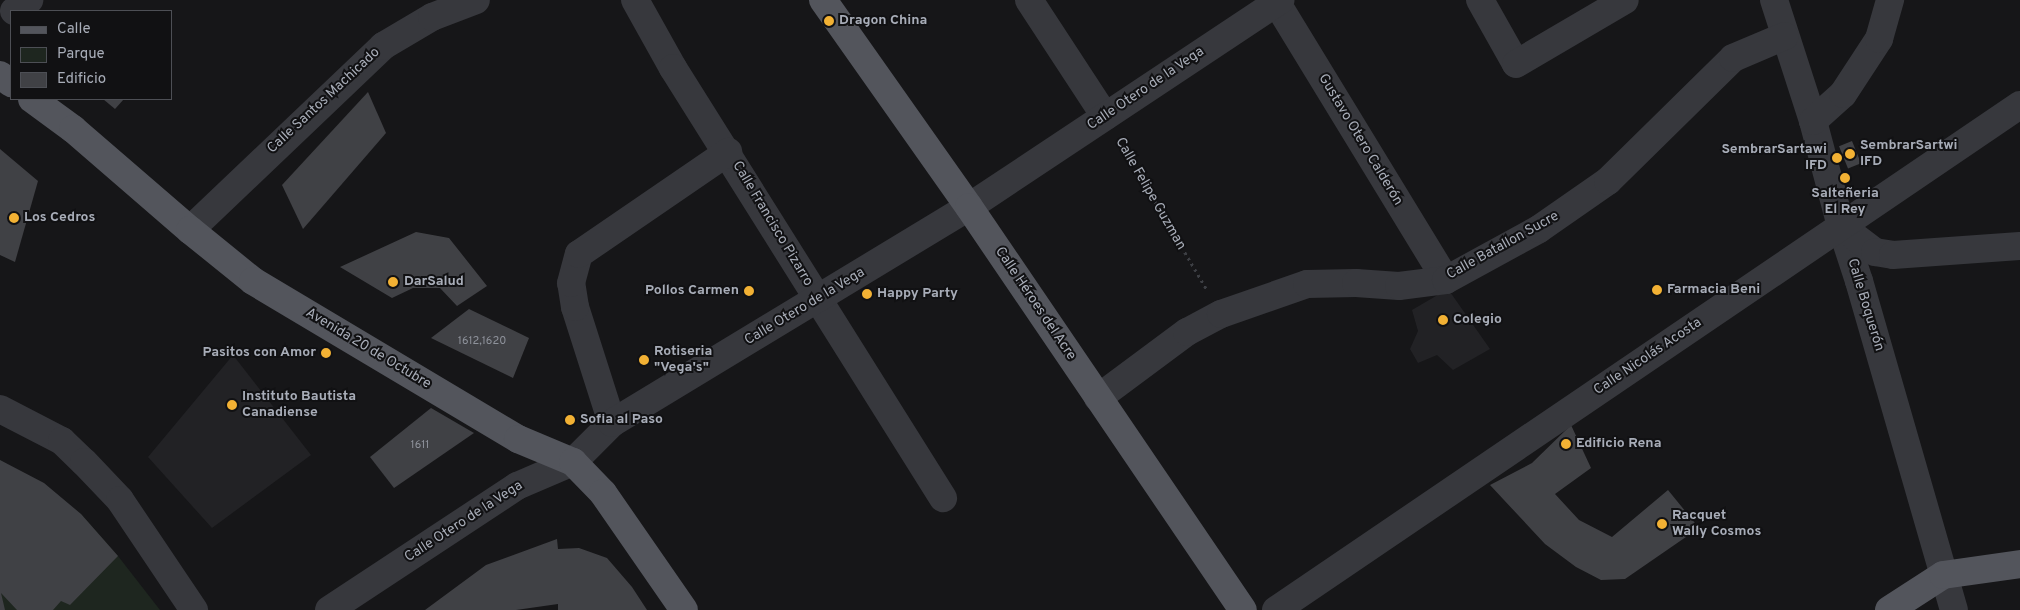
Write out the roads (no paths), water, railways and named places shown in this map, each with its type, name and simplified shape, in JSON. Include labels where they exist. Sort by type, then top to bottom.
[{"type":"main road","name":"Calle Héroes del Acre","points":[[823,0],[969,207],[1243,610]]},
{"type":"main road","name":"Avenida 20 de Octubre","points":[[33,100],[73,129],[190,230],[253,281],[518,439],[573,462],[604,493],[684,610]]},
{"type":"main road","points":[[1889,610],[1943,575],[2020,564]]},
{"type":"street","points":[[15,10],[29,0]]},
{"type":"street","name":"Calle Santos Machicado","points":[[190,230],[383,46],[432,17],[476,0]]},
{"type":"street","name":"Calle Francisco Pizarro","points":[[635,0],[673,68],[728,152],[818,300],[943,498]]},
{"type":"street","points":[[1029,0],[1105,116]]},
{"type":"street","points":[[1480,0],[1516,64],[1625,0]]},
{"type":"street","name":"Calle Boquerón","points":[[1774,0],[1784,36],[1814,120],[1840,226],[1860,281],[1954,610]]},
{"type":"street","points":[[1814,120],[1843,94],[1879,39],[1890,0]]},
{"type":"street","name":"Calle Otero de la Vega","points":[[329,610],[517,486],[573,462],[612,423],[969,207],[1277,1]]},
{"type":"street","name":"Gustavo Otero Calderón","points":[[1277,1],[1446,280]]},
{"type":"street","points":[[0,22],[10,14]]},
{"type":"street","name":"Calle Batallon Sucre","points":[[1098,398],[1187,332],[1221,314],[1307,284],[1356,283],[1399,286],[1446,280],[1539,229],[1608,181],[1733,58],[1784,36]]},
{"type":"street","name":"Calle Nicolás Acosta","points":[[1276,610],[2020,105]]},
{"type":"street","points":[[612,423],[575,307],[571,283],[579,254],[728,152]]},
{"type":"street","points":[[1840,226],[1875,252],[1894,255],[2020,246]]},
{"type":"street","points":[[0,409],[62,441],[84,462],[120,500],[194,610]]},
{"type":"place","name":"Dragon China","points":[[829,21]]},
{"type":"place","name":"SembrarSartwi IFD","points":[[1850,154]]},
{"type":"place","name":"SembrarSartawi IFD","points":[[1837,158]]},
{"type":"place","name":"Salteñeria El Rey","points":[[1845,178]]},
{"type":"place","name":"Los Cedros","points":[[14,218]]},
{"type":"place","name":"DarSalud","points":[[393,282]]},
{"type":"place","name":"Farmacia Beni","points":[[1657,290]]},
{"type":"place","name":"Pollos Carmen","points":[[749,291]]},
{"type":"place","name":"Happy Party","points":[[867,294]]},
{"type":"place","name":"Colegio","points":[[1443,320]]},
{"type":"place","name":"Pasitos con Amor","points":[[326,353]]},
{"type":"place","name":"Rotiseria \"Vega's\"","points":[[644,360]]},
{"type":"place","name":"Instituto Bautista Canadiense","points":[[232,405]]},
{"type":"place","name":"Sofia al Paso","points":[[570,420]]},
{"type":"place","name":"Edificio Rena","points":[[1566,444]]},
{"type":"place","name":"Racquet Wally Cosmos","points":[[1662,524]]}]
